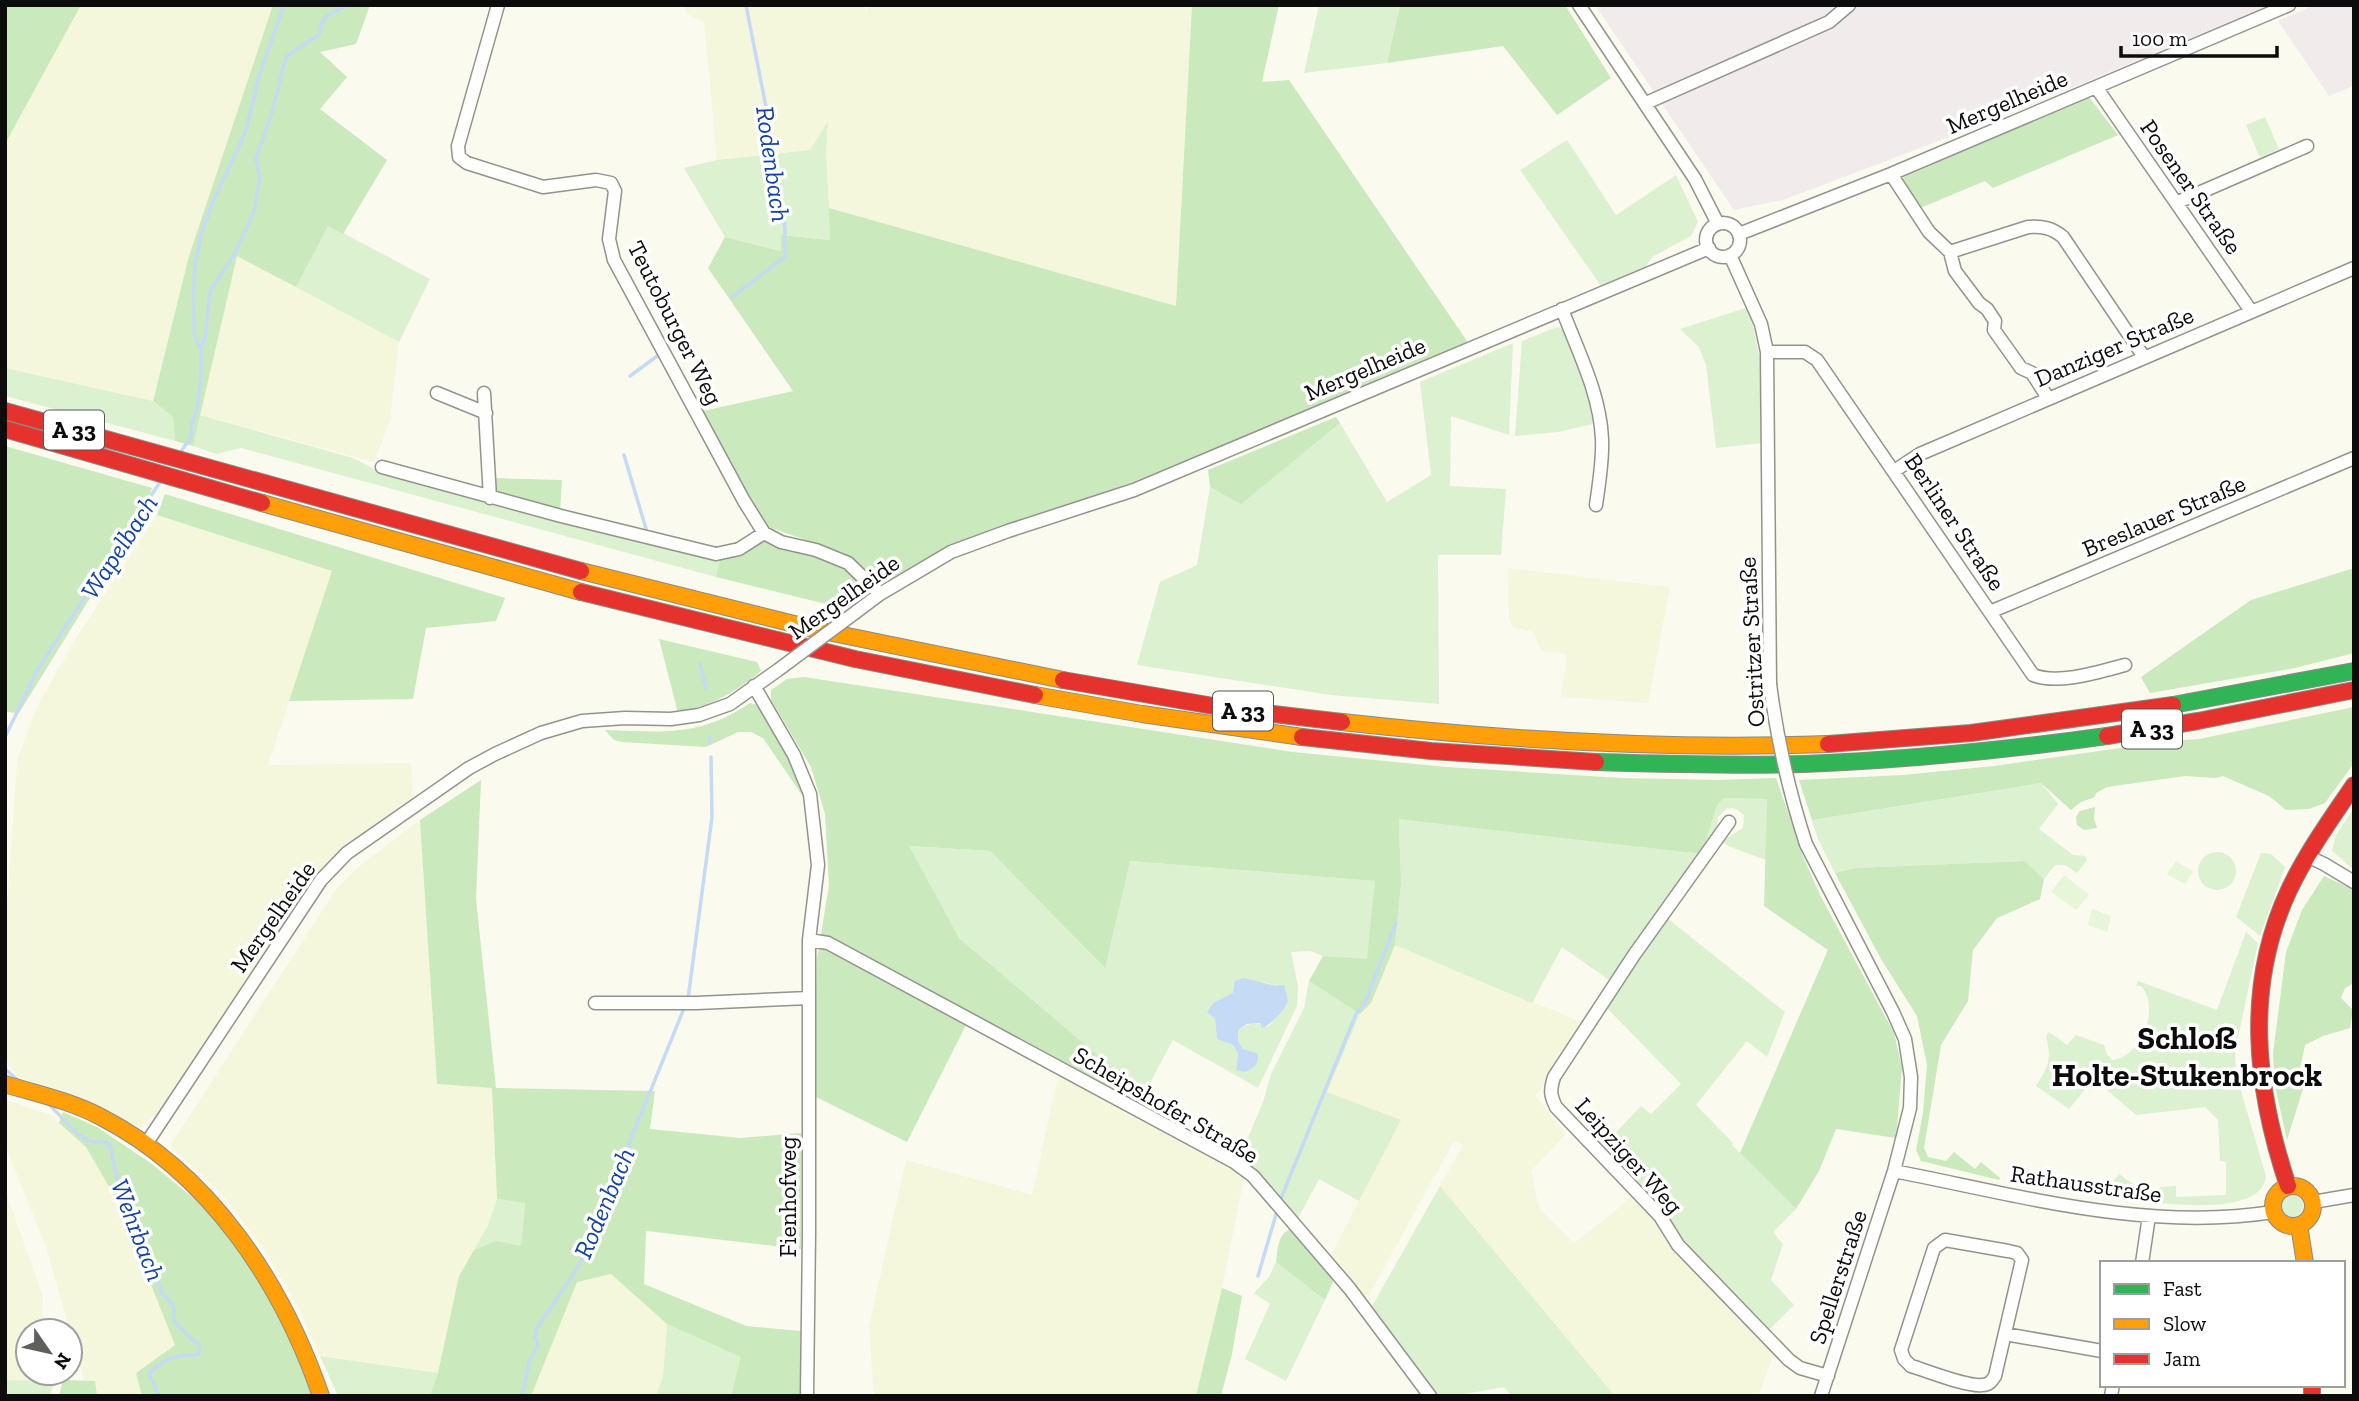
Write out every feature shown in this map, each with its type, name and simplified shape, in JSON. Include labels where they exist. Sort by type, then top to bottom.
[{"type":"main road","name":"A 33","points":[[5,411],[566,568],[804,627],[1088,686],[1254,712],[1424,732],[1600,743],[1724,745],[1853,742],[1963,734],[2084,720],[2219,699],[2354,671]]},
{"type":"main road","name":"A 33","points":[[5,429],[572,590],[860,660],[1088,706],[1258,733],[1422,751],[1588,763],[1725,765],[1837,762],[1920,757],[2090,739],[2224,717],[2354,690]]},
{"type":"main road","points":[[2288,1186],[2270,1135],[2258,1060],[2258,1008],[2265,960],[2288,892],[2307,856],[2354,785]]},
{"type":"main road","points":[[5,1084],[103,1117],[166,1159],[209,1203],[255,1261],[298,1338],[321,1396]]},
{"type":"main road","points":[[2288,1186],[2304,1189],[2313,1202],[2310,1216],[2300,1225],[2291,1227],[2283,1224],[2273,1212],[2277,1193],[2288,1186]]},
{"type":"main road","points":[[2300,1225],[2305,1261]]},
{"type":"street","name":"Teutoburger Weg","points":[[498,5],[458,146],[459,157],[467,163],[543,187],[596,180],[611,183],[615,191],[609,239],[614,260],[744,501],[764,533]]},
{"type":"street","points":[[1579,5],[1695,179],[1718,223]]},
{"type":"street","points":[[1646,103],[1829,22],[1849,5]]},
{"type":"street","name":"Mergelheide","points":[[1739,234],[1891,174],[2289,5]]},
{"type":"street","name":"Posener Straße","points":[[2096,87],[2251,311]]},
{"type":"street","points":[[2178,202],[2307,146]]},
{"type":"street","points":[[1891,174],[1929,232],[1950,252],[1955,271],[1995,321],[1994,331],[2021,368],[2032,373],[2048,398]]},
{"type":"street","points":[[1718,223],[1728,223],[1739,234],[1740,244],[1730,255],[1721,257],[1709,248],[1708,234],[1718,223]]},
{"type":"street","points":[[1950,252],[2028,227],[2042,226],[2053,229],[2063,237],[2144,357]]},
{"type":"street","name":"Mergelheide","points":[[146,1144],[321,880],[347,853],[469,768],[541,733],[582,721],[699,716],[730,704],[880,594],[951,552],[1134,490],[1709,248]]},
{"type":"street","name":"Ostritzer Straße","points":[[1730,255],[1761,324],[1767,352],[1770,684],[1782,756],[1806,845],[1905,1039],[1911,1077],[1910,1108],[1894,1171]]},
{"type":"street","name":"Danziger Straße","points":[[1894,471],[1920,454],[2354,268]]},
{"type":"street","points":[[1562,309],[1591,380],[1596,402],[1602,450],[1596,505]]},
{"type":"street","name":"Berliner Straße","points":[[1767,352],[1805,352],[1817,359],[2033,675],[2042,679],[2081,676],[2125,666]]},
{"type":"street","points":[[438,393],[486,412]]},
{"type":"street","points":[[484,394],[490,498]]},
{"type":"street","name":"Breslauer Straße","points":[[1990,612],[2354,458]]},
{"type":"street","points":[[382,467],[490,498],[716,554],[739,549],[764,533],[781,542],[816,550],[848,563],[880,594]]},
{"type":"street","name":"Fienhofweg","points":[[754,686],[794,755],[810,794],[818,865],[809,940],[807,1396]]},
{"type":"street","name":"Leipziger Weg","points":[[1730,821],[1634,955],[1554,1077],[1551,1096],[1556,1107],[1660,1216],[1678,1245],[1761,1331],[1800,1368],[1828,1377]]},
{"type":"street","points":[[2307,856],[2354,882]]},
{"type":"street","name":"Scheipshofer Straße","points":[[809,940],[828,943],[1234,1162],[1253,1176],[1350,1289],[1430,1396]]},
{"type":"street","points":[[596,1003],[697,1003],[809,998]]},
{"type":"street","name":"Spellerstraße","points":[[1821,1396],[1894,1171]]},
{"type":"street","name":"Rathausstraße","points":[[1894,1171],[2024,1197],[2149,1216],[2222,1218],[2273,1212]]},
{"type":"street","points":[[2313,1202],[2354,1195]]},
{"type":"street","points":[[2142,1261],[2149,1216]]},
{"type":"street","points":[[1945,1240],[2008,1251],[2017,1254],[2022,1260],[2005,1334],[1992,1382],[1984,1386],[1911,1366],[1903,1359],[1900,1349],[1934,1248],[1940,1243],[1945,1240]]},
{"type":"street","points":[[2005,1334],[2100,1350]]},
{"type":"shaded area","points":[[1595,5],[2269,5],[2002,117],[1783,200],[1734,210]]},
{"type":"shaded area","points":[[2314,5],[2354,5],[2354,86],[2329,96],[2278,21]]},
{"type":"green space","points":[[5,5],[81,5],[5,144]]},
{"type":"green space","points":[[81,5],[273,5],[189,256],[153,401],[5,368],[5,144]]},
{"type":"green space","points":[[273,5],[370,5],[356,44],[320,52],[347,77],[320,109],[387,160],[343,234],[328,226],[296,287],[237,256],[193,446],[175,441],[173,417],[153,401],[189,256]]},
{"type":"green space","points":[[684,5],[864,5],[866,12],[869,5],[1192,5],[1176,306],[829,208],[827,122],[810,150],[717,160],[704,22],[687,14]]},
{"type":"green space","points":[[1192,5],[1279,5],[1262,82],[1289,80],[1469,344],[1130,483],[947,547],[881,584],[844,553],[768,527],[732,469],[703,411],[793,391],[708,268],[725,237],[781,251],[781,235],[830,240],[829,208],[1176,306]]},
{"type":"green space","points":[[1319,5],[1400,5],[1387,63],[1304,73]]},
{"type":"green space","points":[[1400,5],[1565,5],[1611,78],[1557,115],[1503,46],[1387,63]]},
{"type":"green space","points":[[2089,97],[2118,135],[1993,188],[1985,181],[1920,208],[1900,179]]},
{"type":"green space","points":[[2265,117],[2279,149],[2260,158],[2246,125]]},
{"type":"green space","points":[[828,121],[826,154],[831,240],[782,235],[782,251],[725,237],[684,168],[717,160],[810,150]]},
{"type":"green space","points":[[1567,140],[1616,215],[1676,175],[1698,222],[1691,236],[1652,257],[1646,267],[1601,286],[1520,170]]},
{"type":"green space","points":[[328,225],[430,279],[399,342],[296,287]]},
{"type":"green space","points":[[237,255],[399,342],[390,420],[374,462],[200,415]]},
{"type":"green space","points":[[1749,307],[1761,365],[1762,443],[1716,448],[1706,365],[1699,347],[1680,329]]},
{"type":"green space","points":[[1557,327],[1563,329],[1586,380],[1593,424],[1558,432],[1515,436],[1522,341]]},
{"type":"green space","points":[[1513,343],[1509,435],[1451,416],[1450,486],[1506,489],[1501,555],[1438,555],[1439,704],[1331,695],[1137,665],[1160,582],[1197,565],[1210,487],[1241,503],[1340,423],[1387,502],[1431,475],[1420,382]]},
{"type":"green space","points":[[5,368],[153,401],[173,417],[175,441],[5,396]]},
{"type":"green space","points":[[200,415],[353,458],[376,470],[720,559],[716,577],[241,448],[216,454],[193,446]]},
{"type":"green space","points":[[1336,417],[1340,423],[1241,504],[1210,487],[1208,470]]},
{"type":"green space","points":[[5,446],[152,488],[145,509],[19,713],[5,712]]},
{"type":"green space","points":[[492,478],[562,480],[560,512],[494,492]]},
{"type":"green space","points":[[165,494],[505,598],[496,621],[426,628],[413,699],[289,701],[332,571],[157,515]]},
{"type":"green space","points":[[157,515],[333,571],[268,765],[411,763],[413,797],[359,836],[314,875],[310,888],[176,1090],[140,1128],[82,1098],[18,1077],[5,1058],[5,934],[17,762],[25,738],[38,705],[76,638]]},
{"type":"green space","points":[[766,541],[842,567],[864,585],[862,597],[857,602],[826,604],[716,577],[720,559]]},
{"type":"green space","points":[[1508,568],[1670,587],[1648,703],[1561,697],[1567,654],[1542,651],[1533,632],[1513,627],[1509,619]]},
{"type":"green space","points":[[2354,568],[2354,653],[2295,668],[2150,693],[2141,677],[2251,600]]},
{"type":"green space","points":[[659,639],[757,662],[761,671],[722,697],[678,713]]},
{"type":"green space","points":[[804,677],[1293,752],[1446,767],[1621,778],[1776,778],[1819,893],[1894,1033],[1902,1068],[1896,1138],[1836,1129],[1819,1171],[1796,1209],[1740,1153],[1828,950],[1764,906],[1767,799],[1724,798],[1717,805],[1702,854],[1399,819],[1401,884],[1395,945],[1371,1003],[1360,1014],[1309,981],[1323,956],[1367,959],[1375,881],[1130,861],[1105,968],[990,851],[909,846],[959,938],[1144,1094],[1137,1104],[971,1015],[907,1142],[814,1096],[817,959],[829,885],[825,814],[811,767],[771,700],[771,690],[787,679]]},
{"type":"green space","points":[[750,703],[761,706],[790,756],[807,795],[812,829],[802,795],[763,738],[751,732],[738,732],[706,747],[622,742],[614,740],[605,730],[663,731],[697,727],[732,714]]},
{"type":"green space","points":[[2354,707],[2354,763],[2325,803],[2309,809],[2286,810],[2269,796],[2223,776],[2185,776],[2107,787],[2071,810],[2041,783],[1812,820],[1799,780],[1903,775],[1994,766],[2199,739]]},
{"type":"green space","points":[[481,780],[476,899],[496,1088],[655,1091],[650,1129],[740,1138],[801,1133],[801,1249],[646,1231],[644,1284],[746,1326],[801,1331],[801,1396],[731,1396],[741,1357],[667,1324],[611,1274],[577,1282],[531,1396],[430,1396],[438,1373],[459,1276],[474,1250],[496,1241],[521,1246],[525,1203],[497,1199],[492,1088],[437,1084],[420,820]]},
{"type":"green space","points":[[2041,783],[2058,804],[2039,829],[2073,855],[2085,856],[2087,860],[2077,873],[2065,865],[2055,865],[2044,879],[2023,861],[1854,868],[1835,873],[1812,820]]},
{"type":"green space","points":[[1724,798],[1767,799],[1766,860],[1728,846],[1722,841],[1743,828],[1744,815],[1736,809],[1727,808],[1718,817],[1716,834],[1702,854],[1717,805]]},
{"type":"green space","points":[[2095,807],[2094,819],[2097,828],[2084,830],[2077,825],[2076,817],[2080,811]]},
{"type":"green space","points":[[2354,808],[2354,870],[2332,851],[2336,835]]},
{"type":"green space","points":[[1399,818],[1702,854],[1612,982],[1562,947],[1532,1003],[1395,945],[1401,884]]},
{"type":"green space","points":[[420,820],[437,1084],[492,1088],[497,1199],[488,1225],[459,1276],[438,1373],[320,1356],[299,1308],[263,1247],[221,1193],[170,1146],[337,888],[357,868]]},
{"type":"green space","points":[[908,846],[990,851],[1104,967],[1130,861],[1376,881],[1367,960],[1323,956],[1310,951],[1291,952],[1298,986],[1297,1006],[1258,1088],[1173,1040],[1144,1094],[959,938]],"holes":[[[1264,982],[1276,986],[1278,1015],[1268,1027],[1252,1024],[1238,1030],[1238,1041],[1243,1049],[1257,1053],[1236,1070],[1238,1053],[1233,1045],[1217,1039],[1215,1019],[1207,1011],[1213,1003]]]},
{"type":"green space","points":[[2217,852],[2231,857],[2236,871],[2231,885],[2217,890],[2203,885],[2198,871],[2203,857]]},
{"type":"green space","points":[[2261,853],[2271,854],[2285,867],[2260,936],[2236,917]]},
{"type":"green space","points":[[2024,861],[2044,879],[2040,899],[1997,918],[1973,950],[1968,1001],[1941,1045],[1924,1148],[1928,1157],[1946,1161],[1954,1152],[1975,1169],[1981,1162],[2000,1178],[1999,1180],[1921,1161],[1916,1150],[1923,1113],[1927,1065],[1917,1016],[1881,959],[1835,873],[1854,868]]},
{"type":"green space","points":[[2176,861],[2193,871],[2185,884],[2167,874]]},
{"type":"green space","points":[[2064,875],[2089,895],[2076,910],[2051,892]]},
{"type":"green space","points":[[2324,876],[2354,890],[2354,983],[2345,988],[2341,998],[2353,1010],[2350,1028],[2305,1045],[2298,1078],[2303,1089],[2287,1140],[2275,1086],[2273,1054],[2286,952],[2302,910]]},
{"type":"green space","points":[[2092,909],[2111,916],[2107,932],[2088,925]]},
{"type":"green space","points":[[1667,918],[1785,1012],[1767,1057],[1747,1041],[1696,1105],[1796,1209],[1773,1232],[1783,1244],[1771,1280],[1794,1305],[1768,1331],[1682,1243],[1601,1148],[1641,1106],[1651,1114],[1681,1084],[1605,1006]]},
{"type":"green space","points":[[2246,932],[2258,943],[2235,1052],[2236,1074],[2266,1176],[2261,1188],[2251,1197],[2236,1202],[2181,1205],[2153,1202],[2153,1194],[2160,1187],[2176,1186],[2176,1197],[2226,1195],[2226,1162],[2220,1161],[2218,1120],[2205,1107],[2136,1115],[2099,1083],[2090,1083],[2069,1109],[2036,1086],[2048,1062],[2046,1036],[2049,1032],[2067,1045],[2076,1035],[2104,1045],[2112,1060],[2122,1057],[2132,1051],[2139,1041],[2148,1018],[2147,995],[2141,986],[2136,986],[2138,981],[2217,1010]]},
{"type":"green space","points":[[1395,945],[1584,1023],[1536,1096],[1566,1134],[1531,1171],[1539,1208],[1574,1243],[1634,1196],[1775,1351],[1758,1396],[1615,1396],[1440,1186],[1463,1145],[1454,1141],[1365,1302],[1329,1259],[1400,1120],[1327,1092],[1360,1014],[1371,1003]]},
{"type":"green space","points":[[1309,981],[1360,1014],[1327,1092],[1401,1120],[1359,1201],[1319,1179],[1297,1220],[1239,1159],[1263,1102],[1271,1074],[1304,1008]]},
{"type":"green space","points":[[1059,1072],[1238,1170],[1244,1177],[1222,1288],[1196,1396],[874,1396],[869,1326],[906,1160],[1032,1195]]},
{"type":"green space","points":[[5,1100],[51,1115],[86,1147],[119,1204],[175,1345],[136,1373],[142,1396],[97,1396],[94,1381],[84,1380],[84,1317],[66,1317],[46,1247],[5,1145]]},
{"type":"green space","points":[[63,1112],[97,1127],[152,1164],[204,1207],[249,1264],[282,1320],[298,1352],[312,1396],[142,1396],[136,1373],[175,1345],[119,1204],[86,1147],[59,1123]]},
{"type":"green space","points":[[2119,1174],[2143,1191],[2142,1201],[2103,1195]]},
{"type":"green space","points":[[1440,1186],[1615,1396],[1512,1396],[1504,1387],[1453,1396],[1433,1396],[1371,1308]]},
{"type":"green space","points":[[5,1190],[43,1297],[42,1317],[14,1317],[14,1380],[5,1380]]},
{"type":"green space","points":[[2292,1195],[2300,1198],[2303,1206],[2300,1214],[2292,1217],[2284,1214],[2281,1206],[2284,1198]]},
{"type":"green space","points":[[497,1199],[525,1202],[521,1247],[496,1241],[474,1250],[488,1225]]},
{"type":"green space","points":[[1291,1229],[1334,1280],[1325,1300],[1276,1262],[1281,1238]]},
{"type":"green space","points":[[1276,1262],[1325,1300],[1286,1381],[1245,1359],[1270,1304],[1254,1293],[1269,1277]]},
{"type":"green space","points":[[611,1274],[667,1324],[663,1376],[656,1396],[531,1396],[577,1281]]},
{"type":"green space","points":[[1222,1288],[1242,1296],[1232,1354],[1221,1396],[1196,1396]]},
{"type":"green space","points":[[667,1324],[742,1357],[731,1396],[656,1396],[663,1376]]},
{"type":"green space","points":[[320,1356],[438,1373],[430,1396],[338,1396]]},
{"type":"green space","points":[[5,1380],[14,1380],[14,1387],[53,1387],[50,1396],[5,1396]]},
{"type":"green space","points":[[84,1381],[95,1381],[97,1396],[59,1396],[61,1387],[84,1387]]},
{"type":"water","points":[[1244,978],[1276,986],[1284,985],[1288,998],[1283,1010],[1265,1027],[1262,1028],[1260,1023],[1247,1024],[1238,1030],[1238,1041],[1243,1049],[1257,1053],[1258,1057],[1256,1065],[1245,1072],[1236,1070],[1238,1053],[1233,1045],[1217,1039],[1215,1019],[1207,1012],[1213,1003],[1233,993],[1235,981]]},
{"type":"waterway","name":"Wapelbach","points":[[201,348],[194,330],[198,248],[215,197],[246,129],[259,77],[284,5]]},
{"type":"waterway","name":"Wapelbach","points":[[180,453],[191,437],[197,408],[201,348],[205,338],[210,291],[233,257],[254,212],[260,177],[256,158],[272,113],[285,60],[320,34],[323,21],[328,15],[349,5]]},
{"type":"waterway","name":"Rodenbach","points":[[732,297],[785,257],[785,229],[775,153],[746,5]]},
{"type":"waterway","name":"Rodenbach","points":[[630,376],[660,354]]},
{"type":"waterway","name":"Rodenbach","points":[[624,455],[647,532]]},
{"type":"waterway","name":"Wapelbach","points":[[5,737],[38,669],[160,482]]},
{"type":"waterway","name":"Rodenbach","points":[[700,664],[706,688]]},
{"type":"waterway","name":"Rodenbach","points":[[710,737],[710,743]]},
{"type":"waterway","name":"Rodenbach","points":[[688,999],[712,817],[711,757]]},
{"type":"waterway","points":[[1280,1201],[1356,1014],[1365,1003],[1396,923]]},
{"type":"waterway","name":"Rodenbach","points":[[522,1396],[529,1362],[538,1346],[535,1337],[537,1328],[580,1264],[685,1006]]},
{"type":"waterway","name":"Wehrbach","points":[[5,1069],[19,1081]]},
{"type":"waterway","name":"Wehrbach","points":[[47,1103],[73,1130],[87,1140],[106,1142],[110,1146],[123,1203],[146,1244],[162,1293],[173,1305],[175,1322],[198,1343],[200,1350],[197,1355],[170,1358],[149,1374],[159,1396]]},
{"type":"waterway","points":[[1258,1276],[1277,1211]]},
{"type":"traffic: fast","points":[[2173,705],[2354,671]]},
{"type":"traffic: fast","points":[[1596,762],[1804,764],[1956,754],[2107,736]]},
{"type":"traffic: slow","points":[[262,503],[581,592]]},
{"type":"traffic: slow","points":[[581,571],[818,630],[1063,680]]},
{"type":"traffic: slow","points":[[1035,695],[1142,714],[1302,737]]},
{"type":"traffic: slow","points":[[1342,722],[1585,742],[1706,746],[1828,744]]},
{"type":"traffic: slow","points":[[5,1084],[90,1111],[140,1140],[176,1168],[208,1200],[237,1235],[263,1273],[286,1313],[321,1396]]},
{"type":"traffic: slow","points":[[2293,1186],[2301,1187],[2307,1192],[2312,1198],[2313,1206],[2312,1214],[2307,1220],[2301,1225],[2293,1226],[2285,1225],[2279,1220],[2274,1214],[2273,1206],[2274,1198],[2279,1192],[2285,1187],[2293,1186]]},
{"type":"traffic: slow","points":[[2299,1225],[2305,1261]]},
{"type":"traffic: jam","points":[[5,411],[581,571]]},
{"type":"traffic: jam","points":[[5,429],[262,503]]},
{"type":"traffic: jam","points":[[581,592],[855,659],[1035,695]]},
{"type":"traffic: jam","points":[[1063,680],[1231,709],[1342,722]]},
{"type":"traffic: jam","points":[[2107,736],[2354,690]]},
{"type":"traffic: jam","points":[[1828,744],[1971,733],[2173,705]]},
{"type":"traffic: jam","points":[[1302,737],[1431,751],[1596,762]]},
{"type":"traffic: jam","points":[[2288,1186],[2268,1111],[2262,1074],[2259,1037],[2265,963],[2289,890],[2311,849],[2354,785]]},
{"type":"traffic: jam","points":[[2312,1387],[2312,1396]]},
{"type":"district","name":"Schloß Holte-Stukenbrock","points":[[2187,1056]]}]
